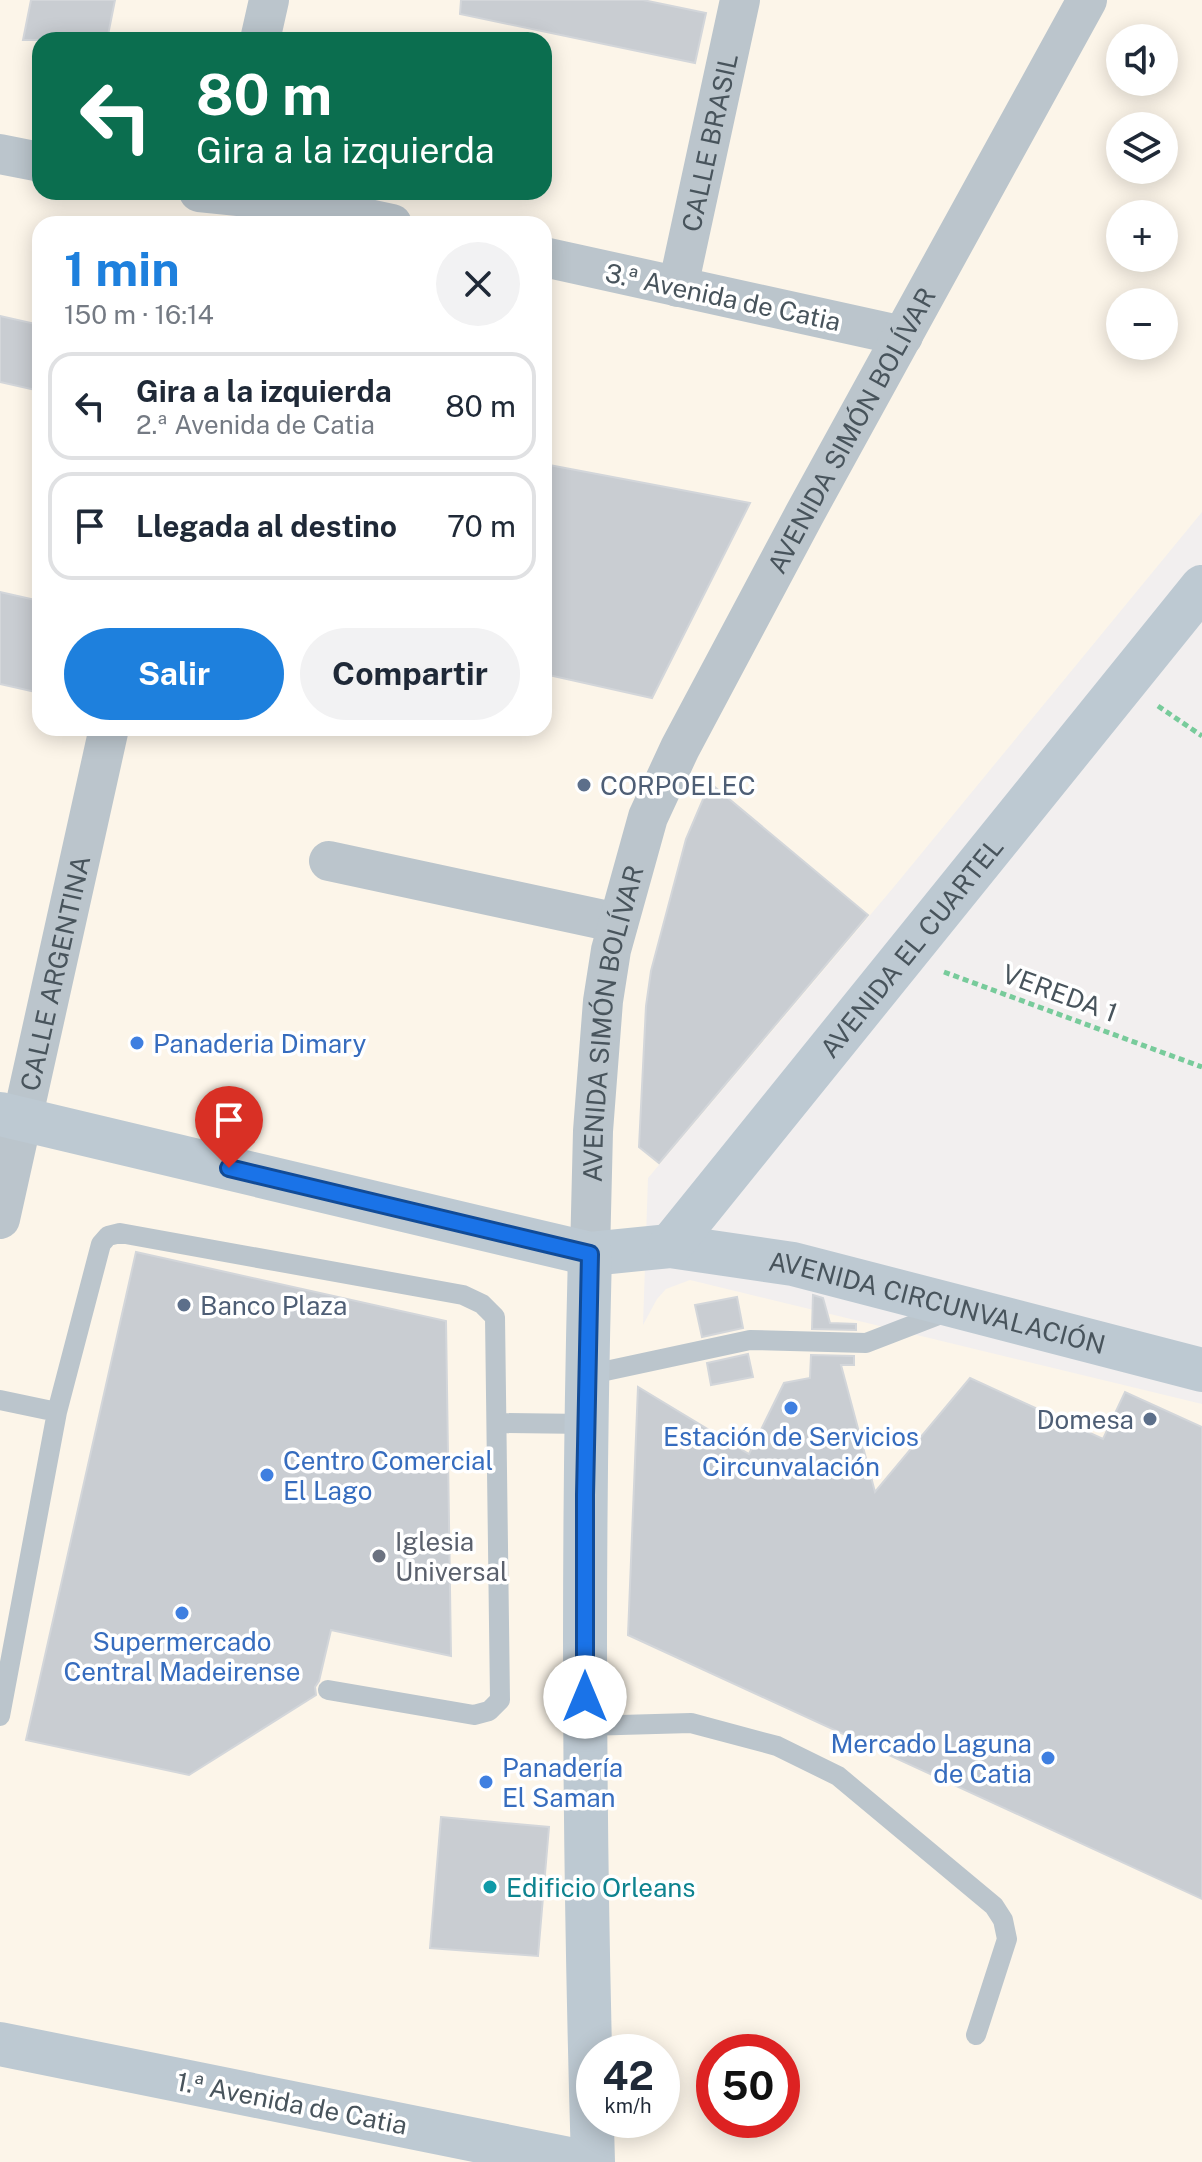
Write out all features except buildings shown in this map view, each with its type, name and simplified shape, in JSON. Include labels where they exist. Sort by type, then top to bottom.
[{"type":"main road","name":"AVENIDA EL CUARTEL","points":[[670,1246],[1202,587]]},
{"type":"main road","points":[[11,1116],[590,1254],[670,1246]]},
{"type":"main road","name":"AVENIDA CIRCUNVALACIÓN","points":[[670,1246],[793,1264],[1202,1370]]},
{"type":"main road","name":"AVENIDA SIMÓN BOLÍVAR","points":[[590,1254],[585,1726],[593,2162]]},
{"type":"main road","name":"1.ª Avenida de Catia","points":[[0,2044],[584,2162]]},
{"type":"street","points":[[262,32],[269,0]]},
{"type":"street","name":"CALLE BRASIL","points":[[678,287],[740,0]]},
{"type":"street","name":"AVENIDA SIMÓN BOLÍVAR","points":[[590,1254],[593,1131],[603,1001],[618,923],[648,817],[680,748],[1087,0]]},
{"type":"street","points":[[0,154],[32,160]]},
{"type":"street","points":[[218,201],[285,201],[355,216]]},
{"type":"street","name":"3.ª Avenida de Catia","points":[[552,259],[903,336]]},
{"type":"street","name":"CALLE ARGENTINA","points":[[0,1219],[11,1116],[107,736]]},
{"type":"street","points":[[329,861],[618,923]]},
{"type":"lane","points":[[0,1716],[57,1412],[101,1244],[108,1236],[120,1233],[463,1295],[482,1304],[495,1317],[500,1700],[489,1711],[474,1715],[328,1690]]},
{"type":"lane","points":[[587,1375],[750,1340],[866,1343],[959,1307]]},
{"type":"lane","points":[[0,1400],[57,1412]]},
{"type":"lane","points":[[497,1423],[587,1424]]},
{"type":"lane","points":[[585,1726],[691,1723],[777,1746],[838,1776],[994,1906],[1003,1920],[1007,1939],[976,2035]]},
{"type":"path","points":[[1124,683],[1202,736]]},
{"type":"path","name":"VEREDA 1","points":[[904,957],[1202,1067]]},
{"type":"shaded area","points":[[0,0],[1202,0],[1202,512],[893,888],[648,1178],[643,1325],[666,1289],[690,1280],[1202,1404],[1202,2162],[0,2162]]},
{"type":"place","name":"CORPOELEC","points":[[584,785]]},
{"type":"place","name":"Panaderia Dimary","points":[[137,1043]]},
{"type":"place","name":"Banco Plaza","points":[[184,1305]]},
{"type":"place","name":"Estación de Servicios Circunvalación","points":[[791,1408]]},
{"type":"place","name":"Domesa","points":[[1150,1419]]},
{"type":"place","name":"Centro Comercial El Lago","points":[[267,1475]]},
{"type":"place","name":"Iglesia Universal","points":[[379,1556]]},
{"type":"place","name":"Supermercado Central Madeirense","points":[[182,1613]]},
{"type":"place","name":"Mercado Laguna de Catia","points":[[1048,1758]]},
{"type":"place","name":"Panadería El Saman","points":[[486,1782]]},
{"type":"place","name":"Edificio Orleans","points":[[490,1887]]},
{"type":"route","points":[[229,1168],[590,1254],[585,1697]]}]
